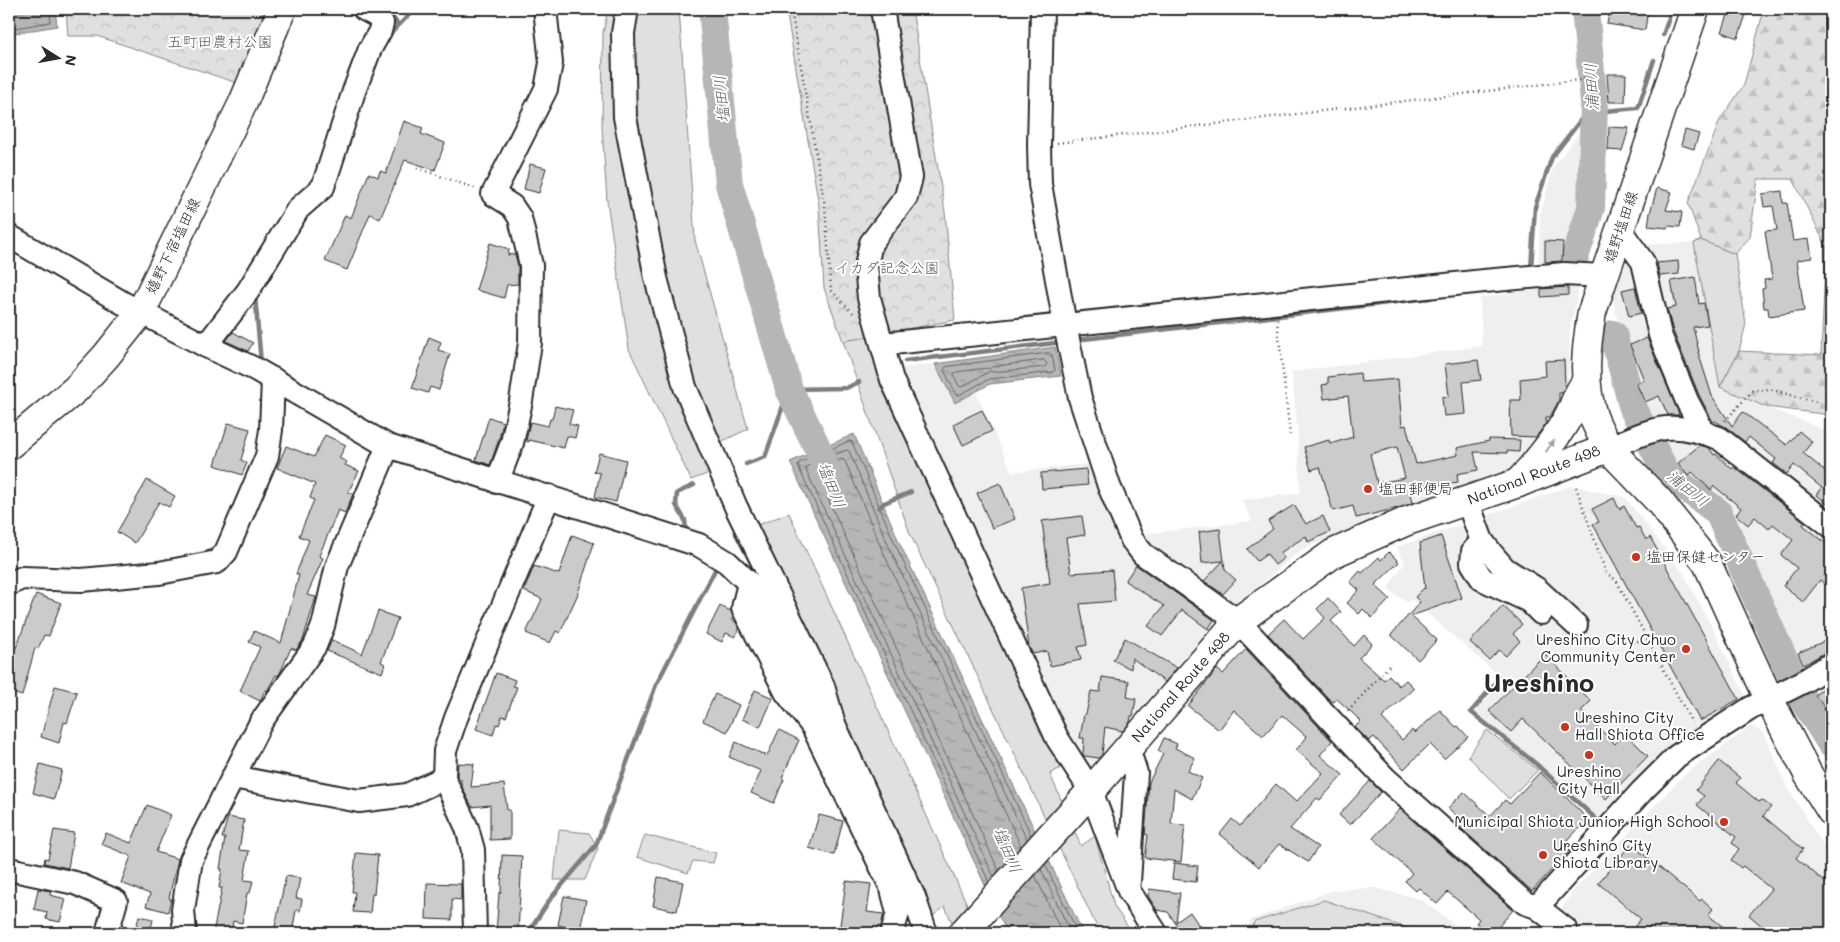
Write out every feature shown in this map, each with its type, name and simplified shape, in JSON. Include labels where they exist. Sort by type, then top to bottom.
[{"type":"main road","name":"嬉野下宿塩田線","points":[[9,445],[76,389],[106,356],[141,312],[243,103],[282,9]]},
{"type":"main road","name":"嬉野塩田線","points":[[1608,448],[1593,415],[1586,382],[1586,350],[1592,312],[1695,9]]},
{"type":"main road","points":[[1518,483],[1554,441],[1571,413],[1577,393],[1586,382]]},
{"type":"main road","name":"National Route 498","points":[[963,933],[1091,791],[1238,622],[1334,553],[1407,521],[1518,483],[1608,448],[1659,501],[1706,563],[1786,691],[1808,774],[1831,811]]},
{"type":"street","points":[[206,346],[248,291],[298,209],[323,187],[354,91],[382,23],[377,16],[364,9]]},
{"type":"street","points":[[497,482],[512,443],[521,401],[530,343],[531,264],[520,218],[512,206],[493,194],[546,89],[551,63],[545,9]]},
{"type":"street","points":[[628,9],[623,33],[624,117],[656,278],[685,387],[736,506],[823,686],[834,724],[914,897],[926,933]]},
{"type":"street","points":[[882,9],[911,177],[906,197],[871,243],[866,266],[869,298],[892,380],[1057,738],[1091,791],[1129,891],[1156,933]]},
{"type":"street","points":[[1042,9],[1038,145],[1040,184],[1080,398],[1109,486],[1132,540],[1143,554],[1238,622],[1385,778],[1526,903],[1537,907],[1565,929]]},
{"type":"street","points":[[1620,230],[1642,262],[1660,335],[1687,402],[1712,435],[1831,526]]},
{"type":"street","points":[[9,236],[141,312],[264,374],[388,446],[699,545],[728,562],[749,583],[796,678],[834,724]]},
{"type":"street","points":[[883,344],[1067,335],[1484,281],[1564,274],[1604,276]]},
{"type":"street","points":[[9,584],[22,578],[81,580],[159,573],[217,562],[226,552],[267,456],[271,430],[264,374]]},
{"type":"street","points":[[1608,448],[1637,436],[1666,428],[1712,435]]},
{"type":"street","points":[[186,933],[182,910],[191,860],[261,722],[315,646],[323,626],[337,566],[388,446]]},
{"type":"street","points":[[475,933],[473,850],[467,828],[444,778],[445,751],[456,718],[548,496]]},
{"type":"street","points":[[1467,500],[1482,541],[1505,569],[1537,589],[1576,625]]},
{"type":"street","points":[[1482,541],[1473,552],[1472,563],[1482,579],[1529,601],[1553,625]]},
{"type":"street","points":[[749,583],[744,608],[786,692],[813,727],[892,889],[898,913],[892,933]]},
{"type":"street","points":[[1537,907],[1642,791],[1677,756],[1751,708],[1786,691],[1831,664]]},
{"type":"street","points":[[1128,748],[1136,773],[1129,891]]},
{"type":"street","points":[[233,777],[359,801],[407,795],[444,778]]},
{"type":"street","points":[[9,869],[75,883],[116,901],[107,933]]},
{"type":"path","points":[[791,9],[825,206],[831,290],[857,317]]},
{"type":"path","points":[[1038,145],[1587,79]]},
{"type":"path","points":[[417,168],[493,194]]},
{"type":"path","points":[[1277,322],[1290,435]]},
{"type":"path","points":[[1712,435],[1752,391],[1769,389],[1831,406]]},
{"type":"path","points":[[1576,487],[1606,572],[1616,580],[1692,724]]},
{"type":"path","points":[[1628,636],[1632,644],[1646,637]]},
{"type":"path","points":[[1335,724],[1390,665]]},
{"type":"shaded area","points":[[1590,117],[1590,176],[1584,214],[1567,252],[1565,279],[1580,283],[1570,329],[1568,386],[1551,427],[1511,475],[1379,518],[1301,550],[1237,604],[1225,602],[1136,535],[1252,521],[1242,500],[1300,493],[1298,439],[1292,372],[1482,346],[1480,298],[1538,289],[1540,216],[1553,168]]},
{"type":"shaded area","points":[[1694,243],[1720,387],[1818,427],[1831,435],[1831,729],[1799,674],[1723,507],[1673,472],[1635,402],[1613,300],[1632,245]]},
{"type":"shaded area","points":[[935,364],[955,403],[976,392],[1012,472],[1097,463],[1113,516],[1218,616],[1213,638],[1089,778],[1064,743],[954,500],[954,483],[901,368]]},
{"type":"shaded area","points":[[1571,486],[1625,497],[1684,574],[1746,697],[1688,734],[1660,758],[1602,821],[1542,766],[1474,713],[1504,680],[1412,600],[1407,602],[1387,589],[1405,563],[1397,547]]},
{"type":"shaded area","name":"Municipal Shiota Junior High School","points":[[1751,726],[1764,733],[1786,785],[1831,858],[1831,933],[1540,933],[1554,919],[1574,890],[1684,775]]},
{"type":"shaded area","points":[[1375,888],[1420,899],[1466,933],[1246,933],[1250,920],[1334,890]]},
{"type":"green space","name":"五町田農村公園","points":[[66,9],[271,9],[240,84],[97,36],[68,36]]},
{"type":"green space","points":[[608,9],[679,9],[695,240],[748,429],[704,450],[715,471],[691,480],[629,349],[607,201],[602,127],[603,33]]},
{"type":"green space","name":"イカダ記念公園","points":[[786,9],[912,9],[945,212],[955,320],[843,341],[824,288],[819,206]]},
{"type":"green space","points":[[1764,9],[1831,9],[1831,415],[1766,407],[1720,387],[1739,351],[1821,355],[1826,246],[1793,179],[1758,179],[1750,237],[1735,254],[1701,240],[1688,203],[1720,120],[1744,85]]},
{"type":"green space","points":[[1701,240],[1735,254],[1746,324],[1739,351],[1720,387],[1694,243]]},
{"type":"green space","points":[[869,337],[884,392],[1064,766],[1050,774],[1081,846],[1095,836],[1114,906],[1132,933],[1101,933],[1096,925],[910,534],[843,341]]},
{"type":"green space","points":[[789,513],[980,933],[957,933],[945,907],[931,917],[814,685],[734,534]]},
{"type":"green space","points":[[1487,730],[1538,770],[1509,799],[1468,756]]},
{"type":"green space","points":[[559,830],[589,833],[598,848],[585,880],[554,880]]},
{"type":"green space","points":[[645,835],[716,853],[713,863],[693,861],[688,873],[637,857]]},
{"type":"green space","points":[[1324,900],[1421,933],[1251,933],[1254,922]]},
{"type":"water","points":[[9,9],[55,9],[57,26],[9,34]]},
{"type":"water","points":[[1055,347],[1061,376],[990,384],[955,403],[935,364]]},
{"type":"water","points":[[854,434],[900,544],[1083,933],[1007,933],[790,462]]},
{"type":"building","points":[[1610,9],[1648,9],[1645,30],[1607,24]]},
{"type":"building","points":[[1730,9],[1748,9],[1738,38],[1722,32]]},
{"type":"building","points":[[1607,74],[1626,74],[1625,102],[1609,102]]},
{"type":"building","points":[[404,121],[423,128],[421,134],[445,143],[435,170],[405,160],[380,219],[370,214],[347,270],[325,261],[345,215],[351,218],[369,173],[378,177],[380,171],[386,173]]},
{"type":"building","points":[[1609,127],[1629,128],[1622,151],[1608,150]]},
{"type":"building","points":[[1685,130],[1699,134],[1694,149],[1681,145]]},
{"type":"building","points":[[530,164],[546,168],[539,193],[524,189]]},
{"type":"building","points":[[1657,188],[1672,192],[1666,210],[1682,212],[1680,227],[1648,226]]},
{"type":"building","points":[[1782,191],[1783,203],[1787,203],[1793,241],[1809,239],[1812,258],[1797,260],[1804,311],[1769,316],[1768,308],[1764,308],[1762,289],[1765,288],[1764,280],[1772,279],[1765,231],[1777,230],[1773,206],[1764,207],[1762,194]]},
{"type":"building","points":[[1545,241],[1563,242],[1562,261],[1545,262]]},
{"type":"building","points":[[490,243],[509,249],[508,255],[515,254],[518,266],[518,284],[507,285],[504,298],[476,290]]},
{"type":"building","points":[[1678,261],[1679,274],[1660,276],[1657,263]]},
{"type":"building","points":[[1695,277],[1699,304],[1704,303],[1708,325],[1693,327],[1698,352],[1712,396],[1732,426],[1743,412],[1787,445],[1799,431],[1812,442],[1803,453],[1831,476],[1831,507],[1817,495],[1822,488],[1794,465],[1787,474],[1773,463],[1776,459],[1749,437],[1745,442],[1727,428],[1715,421],[1713,422],[1699,395],[1673,331],[1667,309],[1676,307],[1671,281]]},
{"type":"building","points":[[1568,287],[1568,295],[1541,297],[1541,289]]},
{"type":"building","points":[[1635,287],[1641,313],[1629,316],[1622,290]]},
{"type":"building","points":[[233,332],[253,343],[248,351],[226,341]]},
{"type":"building","points":[[429,337],[441,342],[438,350],[450,354],[439,390],[430,387],[428,393],[412,388]]},
{"type":"building","points":[[1647,338],[1678,415],[1668,415],[1659,396],[1645,402],[1636,383],[1644,380],[1630,345]]},
{"type":"building","points":[[1478,360],[1481,380],[1463,382],[1466,414],[1444,416],[1442,397],[1449,396],[1445,364]]},
{"type":"building","points":[[1564,360],[1565,387],[1562,393],[1559,393],[1559,400],[1550,417],[1546,417],[1544,426],[1536,437],[1511,436],[1510,400],[1521,400],[1520,379],[1546,376],[1545,361]]},
{"type":"building","points":[[1360,373],[1361,382],[1398,379],[1402,426],[1406,425],[1416,464],[1458,455],[1457,448],[1489,441],[1489,439],[1520,440],[1519,452],[1474,452],[1478,470],[1457,474],[1458,482],[1440,485],[1439,481],[1410,488],[1413,503],[1398,508],[1356,518],[1353,506],[1333,511],[1320,467],[1311,470],[1304,447],[1329,440],[1330,444],[1353,437],[1348,396],[1324,399],[1322,385],[1328,384],[1328,377]],"holes":[[[1397,447],[1405,478],[1377,483],[1370,454]]]},
{"type":"building","points":[[555,406],[573,410],[569,424],[578,426],[575,438],[567,436],[564,448],[529,440],[529,442],[526,441],[530,422],[548,426]]},
{"type":"building","points":[[982,410],[992,431],[963,445],[953,424]]},
{"type":"building","points":[[489,417],[503,422],[490,465],[476,460]]},
{"type":"building","points":[[228,423],[250,429],[241,460],[247,463],[242,475],[215,465]]},
{"type":"building","points":[[325,435],[346,445],[339,458],[347,462],[345,465],[359,471],[348,492],[353,494],[345,513],[338,510],[319,556],[323,558],[307,595],[316,597],[303,640],[296,650],[291,648],[280,673],[278,676],[276,675],[267,691],[265,690],[260,701],[240,691],[260,647],[249,642],[254,631],[281,643],[299,575],[296,574],[309,540],[299,536],[314,500],[310,498],[315,484],[277,468],[286,446],[314,457]]},
{"type":"building","points":[[1700,445],[1709,448],[1714,455],[1716,454],[1732,469],[1734,467],[1805,522],[1803,525],[1831,547],[1831,589],[1820,580],[1803,602],[1783,586],[1797,568],[1781,555],[1793,540],[1773,524],[1769,529],[1755,517],[1748,525],[1736,515],[1741,508],[1714,486],[1711,490],[1692,472],[1688,476],[1678,463]]},
{"type":"building","points":[[599,453],[626,460],[616,502],[595,497],[600,473],[594,472]]},
{"type":"building","points":[[1086,469],[1088,485],[1042,489],[1041,473]]},
{"type":"building","points":[[147,480],[175,496],[169,507],[159,502],[135,543],[117,532]]},
{"type":"building","points":[[1000,483],[1015,519],[992,528],[977,493]]},
{"type":"building","name":"Ureshino City Chuo Community Center","points":[[1614,498],[1619,509],[1624,506],[1636,528],[1639,527],[1646,540],[1650,537],[1739,699],[1700,721],[1593,524],[1599,522],[1592,509]]},
{"type":"building","points":[[1294,505],[1306,524],[1323,516],[1330,532],[1308,542],[1306,536],[1280,553],[1284,558],[1275,565],[1267,554],[1257,561],[1247,549],[1273,529],[1268,521]]},
{"type":"building","points":[[1082,516],[1085,535],[1066,538],[1071,573],[1112,570],[1115,601],[1080,604],[1087,645],[1078,647],[1081,660],[1050,666],[1047,651],[1033,654],[1029,647],[1021,588],[1050,583],[1042,521]]},
{"type":"building","points":[[1220,529],[1225,570],[1236,580],[1223,594],[1204,581],[1223,561],[1202,563],[1199,532]]},
{"type":"building","points":[[572,535],[594,543],[577,596],[560,633],[556,631],[550,643],[526,633],[542,599],[524,591],[534,566],[559,574]]},
{"type":"building","points":[[1441,536],[1462,598],[1411,616],[1437,640],[1418,660],[1391,635],[1420,602],[1415,597],[1425,589],[1420,543]]},
{"type":"building","points":[[1389,552],[1399,562],[1375,585],[1390,599],[1372,618],[1363,609],[1359,614],[1347,603],[1359,590],[1350,582],[1360,571],[1362,573],[1379,557],[1381,560]]},
{"type":"building","points":[[1136,565],[1214,620],[1208,629],[1182,610],[1162,636],[1148,626],[1164,606],[1125,581]]},
{"type":"building","points":[[36,594],[61,603],[49,636],[44,635],[38,649],[35,648],[22,696],[9,692],[9,646],[16,648]]},
{"type":"building","points":[[1328,598],[1341,612],[1331,621],[1354,646],[1364,635],[1372,644],[1359,658],[1384,680],[1389,675],[1399,686],[1406,680],[1414,688],[1382,718],[1402,740],[1412,730],[1415,733],[1440,710],[1468,737],[1444,759],[1430,744],[1404,769],[1374,737],[1369,741],[1355,727],[1361,721],[1336,698],[1333,702],[1329,699],[1268,634],[1284,619],[1303,639],[1325,618],[1317,609]]},
{"type":"building","points":[[720,606],[731,611],[732,620],[736,622],[739,629],[735,637],[726,633],[722,642],[706,634]]},
{"type":"building","points":[[1503,606],[1522,624],[1513,634],[1520,641],[1506,656],[1499,650],[1489,660],[1470,642]]},
{"type":"building","points":[[378,611],[398,618],[381,662],[385,664],[382,673],[327,651],[332,640],[362,654]]},
{"type":"building","points":[[1125,638],[1177,668],[1165,682],[1132,658],[1131,669],[1113,660]]},
{"type":"building","points":[[1831,638],[1831,651],[1803,665],[1798,653]]},
{"type":"building","points":[[1246,649],[1332,741],[1320,755],[1343,775],[1320,800],[1317,798],[1290,829],[1318,847],[1308,862],[1279,844],[1259,867],[1220,834],[1232,819],[1240,826],[1276,784],[1296,802],[1323,773],[1296,750],[1307,737],[1282,715],[1263,736],[1234,710],[1219,730],[1188,706],[1217,669],[1223,674]]},
{"type":"building","name":"Ureshino City Hall Shiota Office","points":[[1545,654],[1591,701],[1581,711],[1615,744],[1625,733],[1648,756],[1606,799],[1523,719],[1511,732],[1489,711]]},
{"type":"building","points":[[496,673],[515,680],[513,686],[517,687],[506,717],[502,716],[499,725],[496,724],[493,735],[476,729]]},
{"type":"building","points":[[1102,677],[1129,681],[1127,697],[1136,699],[1133,716],[1131,716],[1130,722],[1123,731],[1105,727],[1102,754],[1099,758],[1084,756],[1084,738],[1080,738],[1084,714],[1086,714],[1091,691],[1100,692]]},
{"type":"building","points":[[1831,682],[1831,716],[1815,695]]},
{"type":"building","points":[[55,686],[77,692],[67,723],[64,722],[59,743],[41,737]]},
{"type":"building","points":[[755,690],[773,698],[760,727],[742,719]]},
{"type":"building","points":[[715,694],[739,705],[727,732],[703,721]]},
{"type":"building","points":[[779,730],[799,740],[782,778],[784,779],[774,803],[751,793],[761,771],[729,757],[736,742],[767,756]]},
{"type":"building","points":[[1164,738],[1177,744],[1175,748],[1195,758],[1188,771],[1202,778],[1192,799],[1174,789],[1171,824],[1185,825],[1181,862],[1145,858],[1148,835],[1145,834],[1149,782],[1163,754],[1158,751]]},
{"type":"building","points":[[1719,761],[1740,778],[1736,783],[1759,802],[1762,800],[1771,807],[1763,816],[1803,849],[1796,858],[1831,887],[1831,933],[1760,933],[1764,928],[1749,915],[1771,889],[1743,866],[1741,868],[1731,860],[1739,849],[1732,843],[1736,837],[1697,805],[1704,796],[1696,790]]},
{"type":"building","points":[[458,763],[474,764],[471,787],[504,784],[507,810],[510,810],[510,839],[490,840],[490,805],[472,807],[461,785],[461,779],[457,775]]},
{"type":"building","points":[[40,764],[62,770],[54,799],[33,793]]},
{"type":"building","points":[[1540,772],[1588,819],[1564,844],[1570,850],[1532,891],[1454,822],[1458,817],[1448,808],[1464,792],[1490,816],[1505,800],[1510,804]]},
{"type":"building","points":[[1370,781],[1381,792],[1350,825],[1339,815]]},
{"type":"building","points":[[147,805],[171,815],[156,852],[178,859],[169,898],[171,899],[168,912],[146,906],[150,894],[121,883],[131,856],[101,844],[106,833],[131,843]]},
{"type":"building","points":[[1400,809],[1513,910],[1493,933],[1488,933],[1476,923],[1479,919],[1448,892],[1437,904],[1419,888],[1416,891],[1405,881],[1412,873],[1373,838]]},
{"type":"building","points":[[819,815],[843,821],[834,855],[809,848]]},
{"type":"building","points":[[228,817],[244,820],[239,850],[249,851],[244,880],[253,881],[250,893],[247,893],[242,923],[233,921],[231,933],[213,933],[222,888],[219,888],[222,869],[220,869],[225,838],[222,838]]},
{"type":"building","points":[[54,830],[74,833],[68,868],[44,863],[45,858],[48,859]]},
{"type":"building","points":[[1631,844],[1700,901],[1702,899],[1713,909],[1708,915],[1731,933],[1629,933],[1641,919],[1598,883]]},
{"type":"building","points":[[356,853],[378,855],[370,913],[353,912],[355,892],[352,892]]},
{"type":"building","points":[[502,855],[522,856],[518,933],[496,933],[499,893],[501,893]]},
{"type":"building","points":[[1174,863],[1198,866],[1196,882],[1172,879]]},
{"type":"building","points":[[286,876],[300,878],[296,898],[302,899],[300,911],[296,910],[292,933],[274,931]]},
{"type":"building","points":[[658,877],[683,882],[677,911],[653,906]]},
{"type":"building","points":[[846,881],[871,884],[867,912],[884,914],[879,933],[839,933]]},
{"type":"building","points":[[427,883],[461,884],[461,900],[452,899],[452,920],[426,919]]},
{"type":"building","points":[[38,889],[51,891],[50,895],[66,899],[60,922],[46,919],[47,912],[34,909]]},
{"type":"building","points":[[1149,889],[1180,893],[1176,922],[1190,912],[1204,933],[1182,933],[1168,912],[1157,910],[1148,896]]},
{"type":"building","points":[[564,896],[586,900],[580,930],[558,925]]},
{"type":"building","points":[[139,916],[153,919],[150,933],[135,933]]},
{"type":"waterway","points":[[388,36],[415,9]]},
{"type":"waterway","name":"塩田川","points":[[712,9],[729,184],[789,389],[818,449],[831,484]]},
{"type":"waterway","name":"浦田川","points":[[1576,254],[1591,208],[1594,103],[1585,9]]},
{"type":"waterway","points":[[1663,35],[1672,9]]},
{"type":"waterway","points":[[386,13],[398,24]]},
{"type":"waterway","points":[[1594,112],[1638,108],[1654,60]]},
{"type":"waterway","points":[[1531,269],[1535,207],[1552,157],[1594,103]]},
{"type":"waterway","points":[[255,296],[261,363]]},
{"type":"waterway","points":[[1076,340],[1430,298]]},
{"type":"waterway","name":"浦田川","points":[[1613,334],[1633,409],[1667,474],[1718,512],[1800,695],[1831,744]]},
{"type":"waterway","points":[[905,361],[1063,342]]},
{"type":"waterway","points":[[746,464],[765,457],[789,389],[846,388],[859,382]]},
{"type":"waterway","points":[[690,533],[686,531],[685,520],[676,505],[677,493],[694,485]]},
{"type":"waterway","points":[[879,508],[884,503],[911,492]]},
{"type":"waterway","points":[[201,555],[217,548]]},
{"type":"waterway","points":[[528,933],[551,898],[596,845],[656,685],[715,570]]},
{"type":"waterway","points":[[1499,679],[1471,712],[1535,763],[1596,819]]},
{"type":"place","name":"塩田郵便局","points":[[1368,489]]},
{"type":"place","name":"塩田保健センター","points":[[1636,557]]},
{"type":"place","name":"Ureshino City Chuo Community Center","points":[[1686,649]]},
{"type":"place","name":"Ureshino City Hall Shiota Office","points":[[1565,727]]},
{"type":"place","name":"Ureshino City Hall","points":[[1589,755]]},
{"type":"place","name":"Municipal Shiota Junior High School","points":[[1724,822]]},
{"type":"place","name":"Ureshino City Shiota Library","points":[[1543,855]]},
{"type":"district","name":"Ureshino","points":[[1539,683]]}]
